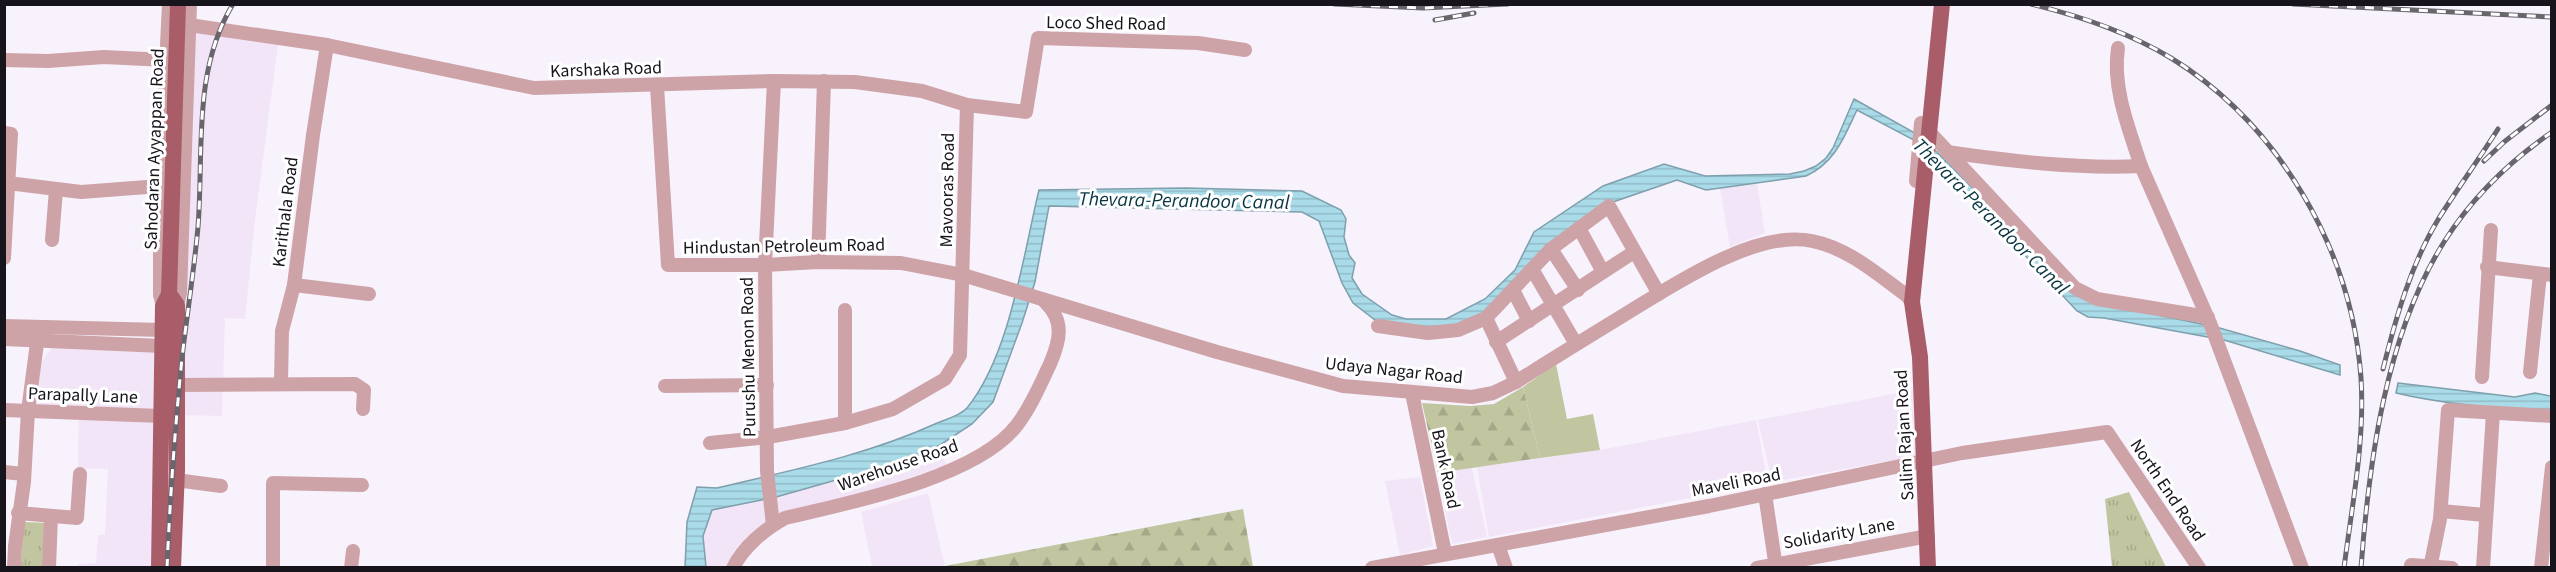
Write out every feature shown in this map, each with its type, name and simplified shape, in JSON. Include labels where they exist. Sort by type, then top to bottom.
[{"type":"main road","name":"Sahodaran Ayyappan Road","points":[[159,567],[159,471],[170,302],[178,4]]},
{"type":"main road","name":"Salim Rajan Road","points":[[1928,567],[1920,357],[1909,298],[1942,4]]},
{"type":"main road","name":"Sahodaran Ayyappan Road","points":[[170,302],[167,342],[176,385],[177,475],[173,567]]},
{"type":"main road","points":[[159,471],[177,475]]},
{"type":"street","points":[[169,4],[160,186],[160,295],[170,302],[180,293],[190,4]]},
{"type":"street","name":"Karshaka Road","points":[[189,25],[327,45],[534,88],[774,81],[855,82],[922,91],[967,105],[1026,112]]},
{"type":"street","name":"Loco Shed Road","points":[[1026,112],[1038,38],[1198,43],[1245,50]]},
{"type":"street","name":"Karithala Road","points":[[281,383],[282,331],[294,285],[327,45]]},
{"type":"street","points":[[2118,48],[2116,60],[2123,111],[2141,166],[2209,320],[2302,567]]},
{"type":"street","points":[[4,60],[48,61],[104,57],[166,60]]},
{"type":"street","name":"Purushu Menon Road","points":[[773,525],[767,471],[765,266],[774,81]]},
{"type":"street","points":[[818,262],[824,81]]},
{"type":"street","name":"Hindustan Petroleum Road","points":[[657,86],[668,265],[765,266],[818,262],[901,263],[963,274],[1006,287]]},
{"type":"street","name":"Mavooras Road","points":[[710,443],[768,437],[845,423],[893,409],[945,379],[960,355],[967,105]]},
{"type":"street","points":[[1909,298],[1921,123],[2075,288],[2097,300],[2209,320]]},
{"type":"street","points":[[4,134],[11,134],[4,258]]},
{"type":"street","points":[[1947,152],[2056,165],[2102,168],[2141,166]]},
{"type":"street","points":[[8,183],[81,192],[160,186]]},
{"type":"street","points":[[52,240],[56,190]]},
{"type":"street","points":[[1378,326],[1428,333],[1458,330],[1486,318],[1551,249],[1609,206],[1659,294]]},
{"type":"street","points":[[1579,228],[1603,272]]},
{"type":"street","points":[[2482,377],[2491,230]]},
{"type":"street","name":"Udaya Nagar Road","points":[[1006,287],[1343,386],[1472,397],[1493,393],[1516,382],[1659,294],[1730,256],[1762,244],[1787,240],[1811,240],[1841,250],[1909,298]]},
{"type":"street","points":[[1551,249],[1578,290]]},
{"type":"street","points":[[1496,342],[1634,252]]},
{"type":"street","points":[[2487,267],[2546,275],[2530,372]]},
{"type":"street","points":[[1532,269],[1575,344]]},
{"type":"street","points":[[294,285],[369,294]]},
{"type":"street","points":[[1513,290],[1529,321]]},
{"type":"street","name":"Warehouse Road","points":[[733,567],[744,552],[773,525],[785,518],[877,495],[934,476],[973,459],[1001,441],[1017,426],[1052,360],[1059,324],[1055,312],[1041,299]]},
{"type":"street","points":[[845,310],[845,423]]},
{"type":"street","points":[[1486,318],[1516,382]]},
{"type":"street","points":[[4,326],[38,335]]},
{"type":"street","points":[[4,339],[38,335],[167,342]]},
{"type":"street","points":[[14,567],[24,474],[27,411],[38,335]]},
{"type":"street","points":[[176,385],[355,384],[364,390],[363,409]]},
{"type":"street","points":[[665,387],[767,385]]},
{"type":"street","name":"Bank Road","points":[[1412,393],[1445,553]]},
{"type":"street","name":"Parapally Lane","points":[[4,410],[161,416]]},
{"type":"street","points":[[2430,566],[2441,511],[2448,410],[2552,416]]},
{"type":"street","points":[[2483,567],[2493,413]]},
{"type":"street","name":"Maveli Road","points":[[1372,567],[1765,494],[1962,453],[2107,432]]},
{"type":"street","name":"North End Road","points":[[2107,432],[2199,567]]},
{"type":"street","points":[[2541,567],[2552,466]]},
{"type":"street","points":[[4,472],[24,474]]},
{"type":"street","points":[[18,513],[77,518],[80,474]]},
{"type":"street","points":[[177,475],[221,486]]},
{"type":"street","points":[[273,567],[273,483],[362,485]]},
{"type":"street","points":[[1765,494],[1776,565]]},
{"type":"street","points":[[2441,511],[2485,515]]},
{"type":"street","points":[[49,567],[51,516]]},
{"type":"street","name":"Solidarity Lane","points":[[1757,567],[1928,536]]},
{"type":"street","points":[[1498,545],[1506,567]]},
{"type":"street","points":[[351,567],[353,551]]},
{"type":"street","points":[[2411,565],[2452,567]]},
{"type":"shaded area","points":[[195,30],[278,44],[255,220],[245,319],[225,318],[222,416],[184,415],[183,315]]},
{"type":"shaded area","points":[[1757,184],[1765,233],[1730,247],[1720,188]]},
{"type":"shaded area","points":[[53,347],[157,348],[151,567],[78,567],[78,564],[96,563],[98,535],[105,535],[108,469],[78,468],[79,409],[36,408],[38,366]]},
{"type":"shaded area","points":[[1913,390],[1916,456],[1772,482],[1758,420]]},
{"type":"shaded area","points":[[1756,420],[1768,483],[1489,537],[1477,467],[1600,450]]},
{"type":"shaded area","points":[[940,445],[946,465],[876,489],[784,513],[766,522],[747,537],[735,549],[725,567],[705,567],[703,536],[712,510],[776,497],[914,458]]},
{"type":"shaded area","points":[[1472,468],[1487,537],[1452,544],[1438,473]]},
{"type":"shaded area","points":[[1420,477],[1433,546],[1400,555],[1385,481]]},
{"type":"shaded area","points":[[928,493],[945,567],[872,567],[861,512]]},
{"type":"green space","points":[[1556,364],[1567,419],[1593,414],[1600,450],[1540,458],[1523,387]]},
{"type":"green space","points":[[1523,387],[1540,458],[1438,473],[1422,403],[1470,406],[1494,404]]},
{"type":"green space","points":[[2129,492],[2166,567],[2112,567],[2105,499]]},
{"type":"green space","points":[[1243,509],[1253,567],[940,567]]},
{"type":"green space","points":[[23,522],[49,523],[46,567],[21,568]]},
{"type":"water","name":"Thevara-Perandoor Canal","points":[[1854,99],[1915,133],[1937,152],[2012,228],[2095,302],[2216,327],[2300,351],[2340,365],[2340,375],[2224,340],[2088,317],[2077,311],[1936,160],[1914,140],[1857,110],[1838,148],[1816,171],[1806,176],[1706,190],[1677,180],[1610,203],[1486,316],[1458,329],[1379,323],[1353,303],[1342,283],[1319,221],[1302,212],[1049,206],[1035,282],[1022,323],[993,402],[972,424],[940,445],[914,458],[776,497],[712,510],[703,536],[706,567],[685,568],[687,522],[697,487],[717,488],[855,454],[956,416],[967,408],[982,386],[1004,333],[1021,274],[1039,190],[1186,188],[1302,191],[1341,210],[1346,219],[1344,237],[1349,255],[1355,263],[1352,278],[1362,294],[1392,315],[1406,319],[1446,319],[1485,299],[1515,270],[1534,232],[1603,186],[1664,164],[1705,176],[1790,174],[1804,171],[1816,166],[1833,148]]},
{"type":"water","points":[[2398,383],[2515,397],[2535,393],[2551,396],[2551,411],[2434,401],[2396,393]]},
{"type":"railway","points":[[167,568],[179,384],[198,227],[205,84],[220,30],[233,4]]},
{"type":"railway","points":[[1335,4],[1423,8],[1507,4]]},
{"type":"railway","points":[[2031,4],[2103,26],[2138,40],[2171,58],[2210,86],[2245,118],[2277,155],[2304,196],[2326,239],[2343,284],[2355,331],[2361,378],[2359,449],[2344,568]]},
{"type":"railway","points":[[2293,4],[2552,17]]},
{"type":"railway","points":[[1435,20],[1474,13]]},
{"type":"railway","points":[[2484,161],[2504,142],[2552,105]]},
{"type":"railway","points":[[2383,369],[2399,310],[2420,254],[2439,218],[2498,129]]},
{"type":"railway","points":[[2361,568],[2369,485],[2384,399],[2394,357],[2424,278],[2444,242],[2479,196],[2506,168],[2552,132]]}]
